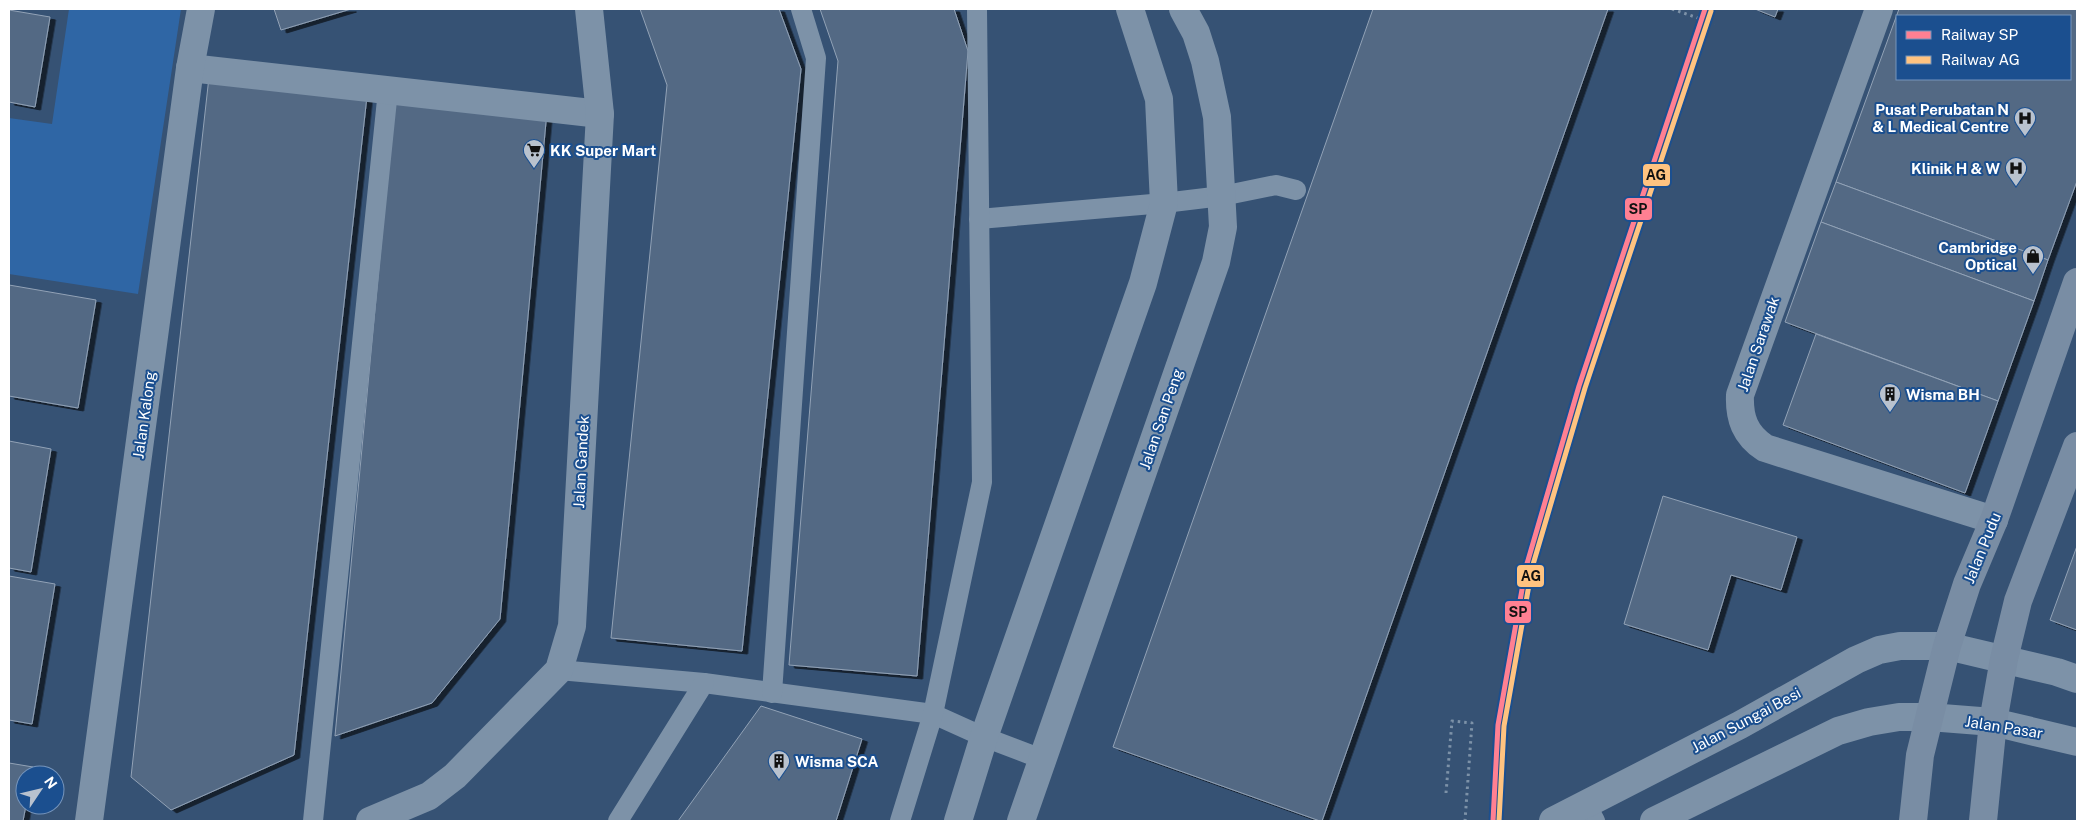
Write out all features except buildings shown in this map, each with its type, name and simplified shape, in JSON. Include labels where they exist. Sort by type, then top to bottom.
[{"type":"main road","name":"Jalan Pudu","points":[[1913,821],[1920,755],[1947,646],[1967,584],[1994,520],[2077,282]]},
{"type":"main road","points":[[1983,821],[1993,722],[2004,659],[2018,601],[2077,446]]},
{"type":"street","name":"Jalan Kalong","points":[[89,821],[190,68],[201,9]]},
{"type":"street","name":"Jalan Gandek","points":[[370,821],[429,796],[455,776],[559,670],[572,626],[600,114],[589,9]]},
{"type":"street","points":[[958,821],[984,736],[1143,283],[1164,203],[1159,99],[1130,9]]},
{"type":"street","name":"Jalan San Peng","points":[[1021,821],[1216,262],[1223,227],[1217,117],[1205,61],[1196,33],[1184,9]]},
{"type":"street","name":"Jalan Sarawak","points":[[1879,9],[1740,395],[1739,411],[1744,428],[1754,441],[1765,448],[1994,520]]},
{"type":"street","points":[[190,68],[600,114]]},
{"type":"street","name":"Jalan Sungai Besi","points":[[1553,821],[1590,813],[1740,724],[1856,660],[1879,650],[1900,646],[1947,646]]},
{"type":"street","points":[[1947,646],[2077,678]]},
{"type":"street","points":[[1654,821],[1838,731],[1869,722],[1900,717],[1929,717]]},
{"type":"street","name":"Jalan Pasar","points":[[1929,717],[1993,722],[2077,742]]},
{"type":"lane","points":[[772,693],[816,58],[801,9]]},
{"type":"lane","points":[[900,821],[933,714],[982,482],[976,9]]},
{"type":"lane","points":[[313,821],[388,90]]},
{"type":"lane","points":[[978,219],[1164,203],[1222,196],[1276,186],[1296,190]]},
{"type":"lane","points":[[559,670],[704,683],[933,714],[1042,759]]},
{"type":"lane","points":[[618,821],[704,683]]},
{"type":"path","points":[[1672,9],[1716,24]]},
{"type":"path","points":[[1446,793],[1452,721],[1472,723],[1465,821]]},
{"type":"shaded area","points":[[69,9],[181,9],[138,294],[9,274],[9,118],[52,124]]},
{"type":"rail line","name":"SP","points":[[1493,821],[1498,725],[1526,567],[1579,386],[1705,9]]},
{"type":"rail line","name":"AG","points":[[1499,821],[1504,726],[1532,568],[1585,388],[1711,11]]},
{"type":"place","name":"Pusat Perubatan N & L Medical Centre","points":[[2025,137]]},
{"type":"place","name":"KK Super Mart","points":[[534,169]]},
{"type":"place","name":"Klinik H & W","points":[[2016,187]]},
{"type":"place","name":"Cambridge Optical","points":[[2033,275]]},
{"type":"place","name":"Wisma BH","points":[[1890,413]]},
{"type":"place","name":"Wisma SCA","points":[[779,780]]}]
